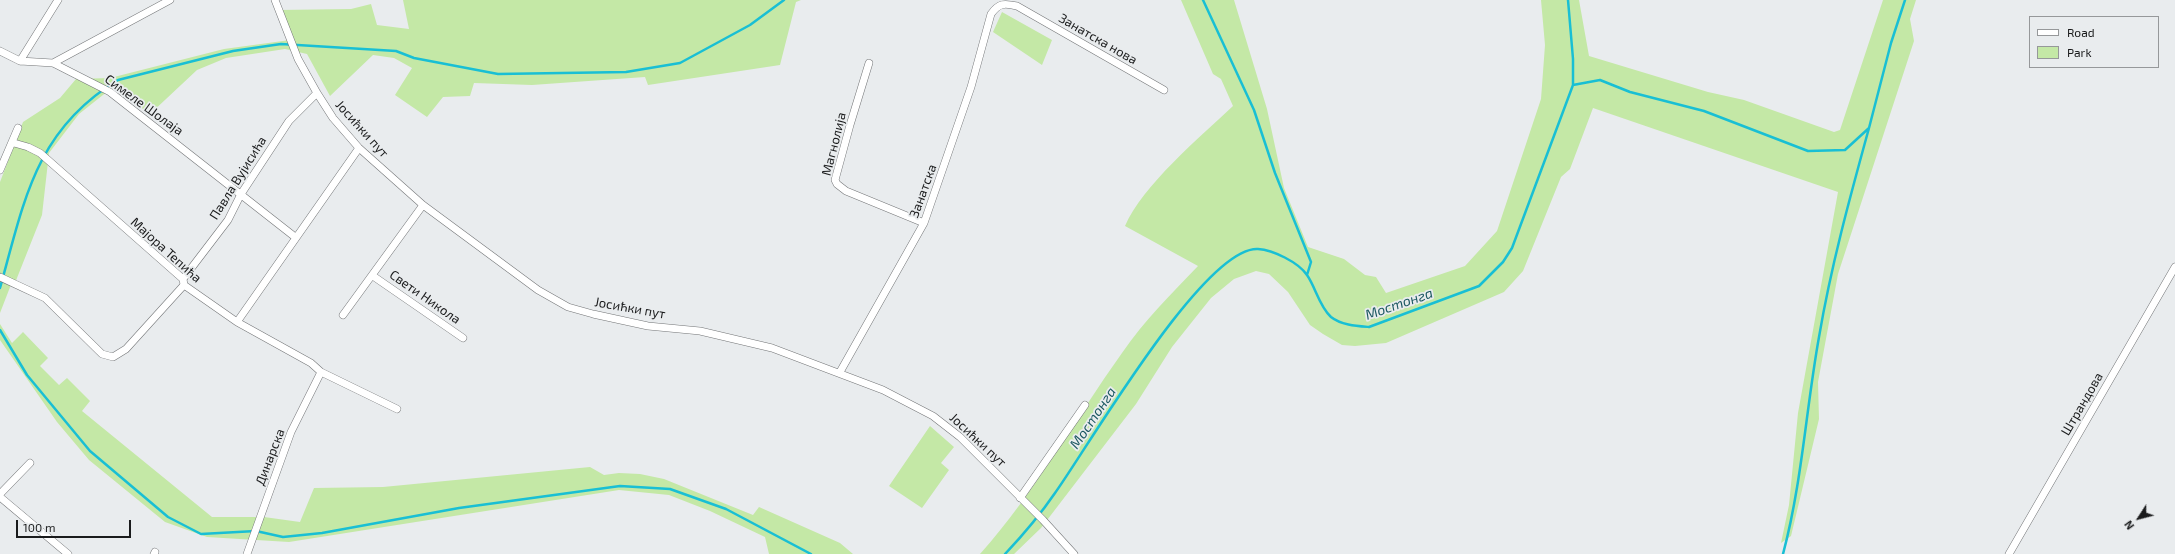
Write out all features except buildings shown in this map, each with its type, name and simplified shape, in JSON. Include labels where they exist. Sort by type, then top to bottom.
[{"type":"street","points":[[20,61],[58,0]]},
{"type":"street","points":[[53,63],[170,0]]},
{"type":"street","name":"Јосићки пут","points":[[275,0],[298,59],[317,93],[334,118],[359,148],[423,205],[538,290],[568,307],[648,326],[685,328],[730,337],[772,348],[840,372],[883,390],[933,416],[960,437],[1043,520],[1074,554]]},
{"type":"street","name":"Занатска нова","points":[[998,5],[1004,3],[1016,6],[1164,90]]},
{"type":"street","name":"Занатска","points":[[840,372],[924,223],[971,87],[991,14],[998,5]]},
{"type":"street","name":"Симеле Шолаја","points":[[0,51],[20,61],[53,63],[110,92],[295,237]]},
{"type":"street","name":"Магнолија","points":[[869,63],[835,180],[837,184],[846,191],[924,223]]},
{"type":"street","name":"Павла Вујисића","points":[[0,277],[45,298],[102,354],[113,356],[126,349],[184,282],[228,220],[241,194],[289,121],[317,93]]},
{"type":"street","points":[[0,170],[14,143],[18,128]]},
{"type":"street","name":"Мајора Тепића","points":[[14,143],[28,147],[48,160],[184,282],[237,322],[311,363],[321,372],[396,409]]},
{"type":"street","points":[[237,322],[295,237],[359,148]]},
{"type":"street","points":[[343,315],[373,276],[423,205]]},
{"type":"street","name":"Штрандова","points":[[2009,554],[2175,267]]},
{"type":"street","name":"Свети Никола","points":[[373,276],[463,338]]},
{"type":"street","name":"Динарска","points":[[247,554],[291,432],[321,372]]},
{"type":"street","points":[[1023,500],[1085,404]]},
{"type":"street","points":[[30,463],[0,495],[68,554]]},
{"type":"green space","points":[[403,0],[801,0],[796,2],[780,65],[648,85],[645,77],[532,85],[474,83],[470,96],[443,97],[427,117],[395,95],[412,68],[394,58],[373,55],[330,96],[307,54],[285,49],[226,58],[197,70],[150,114],[113,87],[79,114],[49,153],[42,215],[15,283],[12,282],[0,313],[0,182],[23,122],[60,98],[76,79],[110,78],[224,49],[290,40],[278,10],[351,9],[371,4],[377,25],[409,29]]},
{"type":"green space","points":[[1181,0],[1234,0],[1267,109],[1284,188],[1308,247],[1344,259],[1365,275],[1376,277],[1386,293],[1465,266],[1497,231],[1541,99],[1545,45],[1541,0],[1579,0],[1589,56],[1708,92],[1744,100],[1834,132],[1840,130],[1883,0],[1916,0],[1910,19],[1914,41],[1838,274],[1818,382],[1819,419],[1791,536],[1781,543],[1789,505],[1798,413],[1838,192],[1593,108],[1570,169],[1561,177],[1523,271],[1504,292],[1386,343],[1355,346],[1342,345],[1310,325],[1288,292],[1269,274],[1256,271],[1234,279],[1211,298],[1172,347],[1136,404],[1041,528],[1014,554],[980,554],[1019,506],[1130,341],[1158,308],[1198,266],[1125,226],[1144,195],[1158,179],[1189,147],[1233,106],[1221,79],[1213,74]]},
{"type":"green space","points":[[1002,12],[1052,40],[1042,65],[993,32]]},
{"type":"green space","points":[[0,324],[12,343],[23,332],[48,358],[40,366],[59,385],[67,378],[90,401],[82,411],[212,517],[264,517],[300,522],[314,488],[383,487],[590,467],[604,475],[619,473],[640,474],[664,479],[753,515],[759,507],[840,543],[853,554],[769,554],[765,537],[710,511],[669,495],[619,490],[289,542],[207,537],[165,522],[89,460],[57,422],[0,340]]},
{"type":"green space","points":[[930,426],[954,447],[941,463],[949,470],[922,508],[889,486]]},
{"type":"waterway","points":[[0,288],[26,198],[37,170],[51,145],[68,122],[90,100],[118,80],[233,51],[281,44],[396,51],[414,58],[498,74],[626,72],[680,63],[750,25],[784,0]]},
{"type":"waterway","points":[[1203,0],[1254,110],[1275,173],[1311,262],[1307,275]]},
{"type":"waterway","name":"Мостонга","points":[[1005,554],[1031,525],[1049,501],[1148,353],[1178,313],[1208,280],[1235,257],[1258,249],[1278,254],[1291,261],[1307,275],[1323,308],[1327,313],[1335,320],[1349,325],[1369,327],[1479,286],[1503,262],[1512,248],[1573,85],[1573,59],[1568,0]]},
{"type":"waterway","points":[[1573,85],[1600,80],[1630,92],[1704,111],[1808,151],[1845,150],[1869,128],[1891,43],[1905,0]]},
{"type":"waterway","points":[[1783,554],[1795,500],[1814,364],[1829,284],[1841,232],[1869,128]]},
{"type":"waterway","points":[[0,330],[27,375],[90,451],[168,517],[201,534],[256,531],[283,537],[322,533],[459,508],[620,486],[670,489],[726,509],[811,554]]}]
